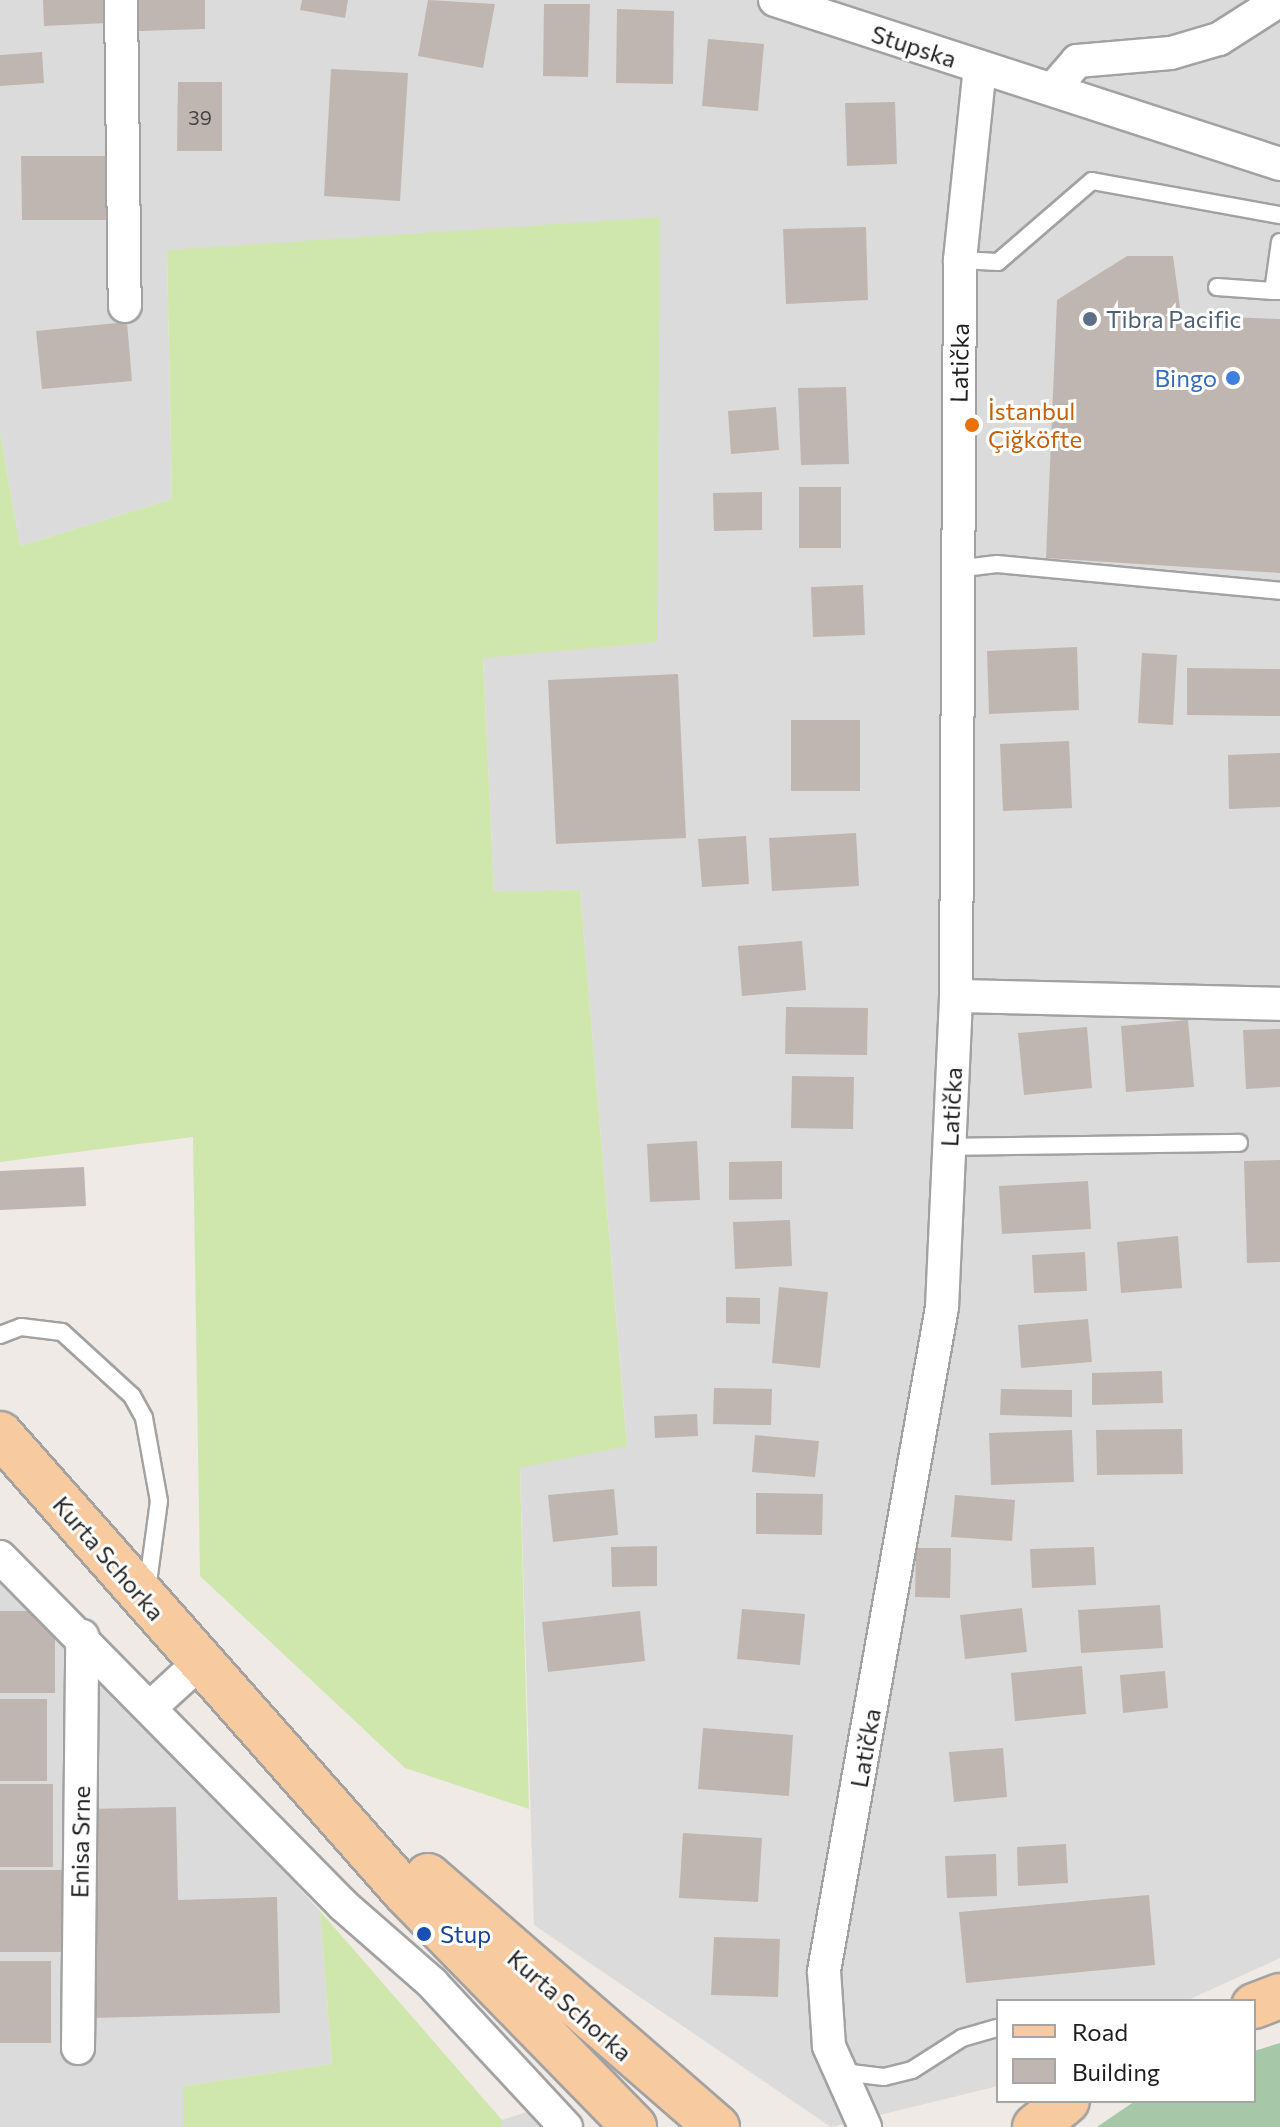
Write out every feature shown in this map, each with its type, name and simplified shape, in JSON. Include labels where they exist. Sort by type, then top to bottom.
[{"type":"main road","name":"Kurta Schorka","points":[[0,1434],[200,1662],[318,1786],[405,1892],[634,2127]]},
{"type":"main road","name":"Kurta Schorka","points":[[318,1786],[717,2127]]},
{"type":"main road","points":[[1256,2005],[1280,1996]]},
{"type":"main road","points":[[1035,2127],[1065,2103]]},
{"type":"main road","points":[[1045,2127],[1065,2103]]},
{"type":"street","points":[[121,0],[125,306]]},
{"type":"street","name":"Stupska","points":[[775,0],[1280,164]]},
{"type":"street","points":[[1053,89],[1077,61],[1171,53],[1219,39],[1280,0]]},
{"type":"street","name":"Latička","points":[[865,2127],[823,2021],[824,1971],[942,1307],[956,996],[960,260],[980,68]]},
{"type":"street","points":[[956,996],[1280,1004]]},
{"type":"street","points":[[0,1557],[152,1706],[566,2127]]},
{"type":"street","name":"Enisa Srne","points":[[78,2048],[82,1636]]},
{"type":"street","points":[[152,1706],[200,1662]]},
{"type":"lane","points":[[960,260],[998,262],[1092,181],[1280,215]]},
{"type":"lane","points":[[1217,287],[1277,291],[1280,242]]},
{"type":"lane","points":[[956,569],[997,564],[1280,591]]},
{"type":"lane","points":[[949,1147],[1239,1143]]},
{"type":"lane","points":[[0,1335],[21,1327],[62,1332],[102,1361],[144,1418],[159,1501],[145,1600]]},
{"type":"lane","points":[[843,2072],[884,2077],[912,2070],[962,2038],[996,2029]]},
{"type":"shaded area","points":[[0,0],[1280,0],[1280,1958],[1190,1999],[996,1999],[996,2086],[831,2127],[534,1925],[520,1467],[627,1445],[580,890],[494,893],[483,658],[167,250],[172,499],[20,546],[0,432]]},
{"type":"shaded area","points":[[0,1560],[320,1911],[332,2064],[183,2086],[183,2127],[0,2127]]},
{"type":"shaded area","points":[[546,2106],[565,2127],[502,2127],[502,2120]]},
{"type":"green space","points":[[660,217],[657,642],[483,658],[494,892],[580,890],[627,1446],[520,1468],[529,1809],[405,1768],[200,1576],[193,1137],[0,1162],[0,432],[20,546],[172,499],[167,250]]},
{"type":"green space","points":[[320,1911],[502,2120],[502,2127],[183,2127],[183,2086],[332,2064]]},
{"type":"green space","points":[[1280,2043],[1280,2127],[1097,2127],[1132,2103],[1256,2103],[1256,2050]]},
{"type":"building","points":[[43,0],[106,0],[107,23],[44,26]]},
{"type":"building","points":[[138,0],[205,0],[205,29],[139,31]]},
{"type":"building","points":[[302,0],[348,0],[345,18],[300,10]]},
{"type":"building","points":[[428,0],[495,4],[483,68],[418,56]]},
{"type":"building","points":[[544,4],[590,4],[588,77],[543,76]]},
{"type":"building","points":[[617,9],[674,11],[673,84],[616,83]]},
{"type":"building","points":[[708,39],[764,44],[758,111],[702,106]]},
{"type":"building","points":[[42,52],[44,83],[0,86],[0,55]]},
{"type":"building","points":[[331,69],[408,73],[400,201],[324,196]]},
{"type":"building","points":[[178,82],[222,82],[222,151],[177,151]]},
{"type":"building","points":[[895,102],[897,164],[847,166],[845,103]]},
{"type":"building","points":[[21,156],[106,156],[106,220],[22,220]]},
{"type":"building","points":[[866,227],[868,300],[786,304],[783,229]]},
{"type":"building","points":[[1127,256],[1173,256],[1181,315],[1280,319],[1280,573],[1046,558],[1057,300]]},
{"type":"building","points":[[127,322],[132,381],[42,389],[36,331]]},
{"type":"building","points":[[846,387],[849,464],[801,465],[798,388]]},
{"type":"building","points":[[776,407],[779,450],[731,454],[728,411]]},
{"type":"building","points":[[799,487],[841,487],[841,548],[799,548]]},
{"type":"building","points":[[762,492],[762,530],[714,531],[713,493]]},
{"type":"building","points":[[863,585],[865,635],[813,637],[811,587]]},
{"type":"building","points":[[1077,647],[1079,710],[989,714],[987,651]]},
{"type":"building","points":[[1142,653],[1177,655],[1173,725],[1138,723]]},
{"type":"building","points":[[1187,668],[1280,669],[1280,716],[1187,715]]},
{"type":"building","points":[[678,674],[686,838],[556,844],[548,680]]},
{"type":"building","points":[[791,720],[860,720],[860,791],[791,791]]},
{"type":"building","points":[[1069,741],[1072,808],[1003,811],[1000,744]]},
{"type":"building","points":[[1280,753],[1280,807],[1229,809],[1228,755]]},
{"type":"building","points":[[856,833],[859,886],[772,891],[769,838]]},
{"type":"building","points":[[746,836],[749,884],[702,887],[698,839]]},
{"type":"building","points":[[802,941],[806,990],[742,996],[738,946]]},
{"type":"building","points":[[786,1007],[868,1008],[867,1055],[785,1054]]},
{"type":"building","points":[[1188,1020],[1194,1087],[1126,1092],[1121,1026]]},
{"type":"building","points":[[1087,1027],[1092,1088],[1024,1095],[1018,1033]]},
{"type":"building","points":[[1280,1029],[1280,1087],[1246,1089],[1243,1030]]},
{"type":"building","points":[[792,1076],[854,1077],[853,1129],[791,1128]]},
{"type":"building","points":[[697,1141],[700,1200],[650,1202],[647,1144]]},
{"type":"building","points":[[1280,1160],[1280,1262],[1247,1263],[1244,1161]]},
{"type":"building","points":[[782,1161],[782,1199],[729,1200],[729,1162]]},
{"type":"building","points":[[84,1167],[86,1206],[0,1210],[0,1171]]},
{"type":"building","points":[[1088,1181],[1091,1229],[1002,1234],[999,1186]]},
{"type":"building","points":[[790,1220],[792,1266],[735,1269],[733,1222]]},
{"type":"building","points":[[1178,1236],[1182,1288],[1121,1293],[1117,1242]]},
{"type":"building","points":[[1085,1252],[1087,1291],[1034,1293],[1032,1255]]},
{"type":"building","points":[[779,1287],[828,1292],[820,1368],[772,1363]]},
{"type":"building","points":[[726,1297],[760,1298],[760,1324],[726,1323]]},
{"type":"building","points":[[1088,1319],[1092,1362],[1021,1368],[1018,1325]]},
{"type":"building","points":[[1162,1371],[1163,1403],[1092,1405],[1092,1373]]},
{"type":"building","points":[[714,1388],[772,1389],[771,1425],[713,1424]]},
{"type":"building","points":[[1001,1389],[1072,1390],[1072,1417],[1000,1415]]},
{"type":"building","points":[[697,1414],[698,1436],[655,1438],[654,1416]]},
{"type":"building","points":[[1182,1429],[1183,1474],[1097,1475],[1096,1430]]},
{"type":"building","points":[[1072,1430],[1074,1482],[991,1485],[989,1433]]},
{"type":"building","points":[[755,1435],[819,1441],[815,1477],[752,1472]]},
{"type":"building","points":[[614,1489],[618,1535],[553,1542],[548,1495]]},
{"type":"building","points":[[756,1493],[823,1494],[822,1535],[756,1534]]},
{"type":"building","points":[[955,1495],[1015,1500],[1012,1541],[951,1537]]},
{"type":"building","points":[[657,1546],[657,1586],[612,1587],[611,1547]]},
{"type":"building","points":[[1094,1547],[1096,1585],[1032,1588],[1030,1549]]},
{"type":"building","points":[[916,1548],[951,1548],[950,1598],[915,1597]]},
{"type":"building","points":[[1160,1605],[1163,1648],[1081,1653],[1078,1610]]},
{"type":"building","points":[[1022,1608],[1027,1652],[965,1659],[960,1615]]},
{"type":"building","points":[[742,1609],[805,1614],[800,1665],[737,1659]]},
{"type":"building","points":[[0,1611],[55,1611],[55,1693],[0,1693]]},
{"type":"building","points":[[640,1611],[645,1661],[548,1672],[542,1622]]},
{"type":"building","points":[[1082,1666],[1086,1714],[1015,1721],[1011,1673]]},
{"type":"building","points":[[1165,1671],[1168,1708],[1123,1713],[1120,1675]]},
{"type":"building","points":[[0,1699],[47,1699],[47,1781],[0,1781]]},
{"type":"building","points":[[703,1728],[793,1735],[789,1796],[698,1789]]},
{"type":"building","points":[[1003,1748],[1007,1797],[954,1802],[949,1752]]},
{"type":"building","points":[[0,1784],[53,1784],[53,1867],[0,1867]]},
{"type":"building","points":[[176,1807],[178,1900],[277,1897],[280,2013],[93,2018],[87,1809]]},
{"type":"building","points":[[683,1833],[762,1838],[758,1902],[679,1898]]},
{"type":"building","points":[[1066,1844],[1068,1883],[1018,1886],[1017,1847]]},
{"type":"building","points":[[996,1854],[997,1896],[947,1898],[945,1856]]},
{"type":"building","points":[[0,1870],[62,1870],[62,1952],[0,1952]]},
{"type":"building","points":[[1149,1895],[1155,1965],[966,1983],[959,1912]]},
{"type":"building","points":[[714,1937],[780,1939],[778,1997],[711,1995]]},
{"type":"building","points":[[0,1961],[51,1961],[51,2043],[0,2043]]},
{"type":"place","name":"Tibra Pacific","points":[[1090,319]]},
{"type":"place","name":"Bingo","points":[[1233,378]]},
{"type":"place","name":"İstanbul Çiğköfte","points":[[972,425]]},
{"type":"place","name":"Stup","points":[[424,1934]]}]
